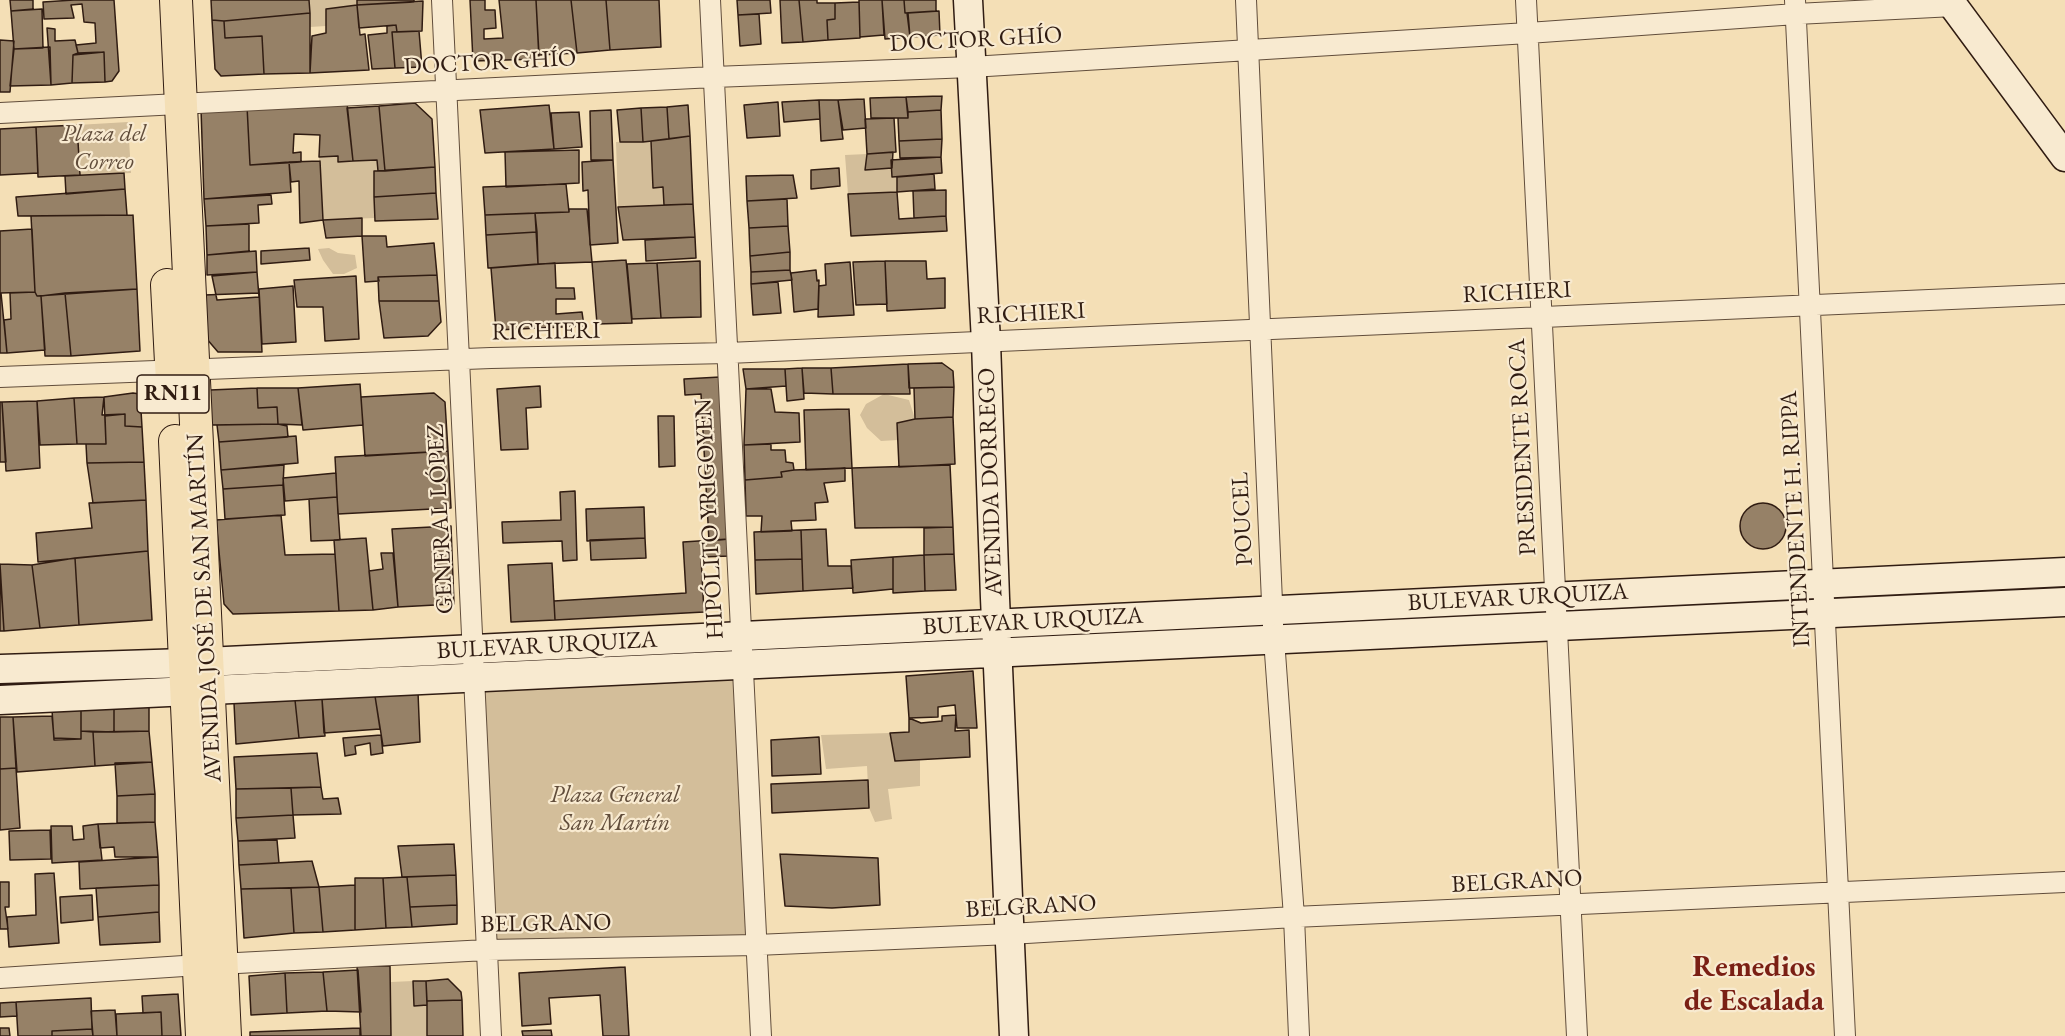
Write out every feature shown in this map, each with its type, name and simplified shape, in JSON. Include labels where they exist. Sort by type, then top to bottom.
[{"type":"main road","name":"AVENIDA JOSÉ DE SAN MARTÍN","points":[[154,0],[170,104],[183,370],[210,964],[202,1036]]},
{"type":"main road","name":"AVENIDA JOSÉ DE SAN MARTÍN","points":[[170,104],[176,0]]},
{"type":"main road","name":"AVENIDA DORREGO","points":[[968,0],[986,342],[1014,1036]]},
{"type":"main road","points":[[1951,3],[2065,157]]},
{"type":"main road","name":"BULEVAR URQUIZA","points":[[0,700],[197,677],[473,663],[742,636],[2065,572]]},
{"type":"main road","name":"BULEVAR URQUIZA","points":[[473,663],[743,664],[2065,602]]},
{"type":"main road","name":"BULEVAR URQUIZA","points":[[0,669],[197,677]]},
{"type":"main road","name":"AVENIDA JOSÉ DE SAN MARTÍN","points":[[210,964],[225,1036]]},
{"type":"street","name":"GENERAL LÓPEZ","points":[[442,0],[490,1036]]},
{"type":"street","name":"HIPÓLITO YRIGOYEN","points":[[710,0],[761,1036]]},
{"type":"street","name":"POUCEL","points":[[1246,0],[1272,610],[1299,1036]]},
{"type":"street","name":"PRESIDENTE ROCA","points":[[1526,0],[1577,1036]]},
{"type":"street","name":"DOCTOR GHÍO","points":[[0,113],[714,77],[972,68],[1528,33],[1796,7],[1951,3]]},
{"type":"street","name":"INTENDENTE H. RIPPA","points":[[1796,7],[1845,1036]]},
{"type":"street","name":"RICHIERI","points":[[0,377],[491,358],[728,353],[2065,294]]},
{"type":"street","name":"BELGRANO","points":[[0,978],[210,964],[486,950],[756,945],[1010,934],[1293,917],[2065,882]]},
{"type":"green space","points":[[309,0],[357,0],[357,5],[326,9],[326,26],[310,27]]},
{"type":"green space","name":"Plaza del Correo","points":[[128,122],[131,173],[80,175],[77,125]]},
{"type":"green space","points":[[651,141],[653,188],[663,187],[664,205],[618,207],[616,142]]},
{"type":"green space","points":[[867,154],[866,170],[892,168],[897,177],[897,192],[848,194],[845,155]]},
{"type":"green space","points":[[338,156],[338,161],[377,160],[378,171],[374,172],[375,218],[323,220],[319,157]]},
{"type":"green space","points":[[329,248],[338,253],[355,255],[357,268],[344,274],[333,274],[318,249]]},
{"type":"green space","points":[[884,394],[909,400],[915,419],[898,440],[881,441],[867,428],[860,415],[866,404]]},
{"type":"green space","name":"Plaza General San Martín","points":[[743,664],[756,945],[487,950],[474,677]]},
{"type":"green space","points":[[890,733],[895,761],[920,759],[920,786],[888,789],[892,819],[875,822],[869,808],[867,766],[826,769],[821,735]]},
{"type":"green space","points":[[413,981],[414,1006],[427,1005],[427,1036],[391,1036],[391,982]]},
{"type":"building","points":[[10,0],[33,0],[33,9],[11,11]]},
{"type":"building","points":[[114,0],[119,71],[112,81],[105,82],[104,52],[78,53],[76,45],[96,43],[95,23],[84,22],[82,4],[71,5],[74,18],[44,19],[43,2]]},
{"type":"building","points":[[211,0],[309,0],[310,13],[224,21],[212,20]]},
{"type":"building","points":[[357,0],[414,0],[414,2],[357,5]]},
{"type":"building","points":[[470,0],[485,0],[485,10],[495,10],[496,28],[484,29],[484,39],[503,38],[499,0],[536,0],[539,59],[473,61]]},
{"type":"building","points":[[536,0],[571,0],[577,53],[539,55]]},
{"type":"building","points":[[571,0],[606,0],[610,50],[577,53]]},
{"type":"building","points":[[606,0],[659,0],[661,47],[610,50]]},
{"type":"building","points":[[737,0],[770,0],[771,13],[738,15]]},
{"type":"building","points":[[780,0],[799,0],[803,42],[782,43]]},
{"type":"building","points":[[799,0],[835,3],[835,19],[827,20],[828,40],[803,42]]},
{"type":"building","points":[[859,0],[882,0],[884,35],[860,37]]},
{"type":"building","points":[[882,0],[904,0],[910,37],[885,39]]},
{"type":"building","points":[[904,0],[936,0],[936,11],[905,13]]},
{"type":"building","points":[[423,1],[422,31],[397,32],[396,25],[359,28],[357,5]]},
{"type":"building","points":[[859,2],[860,38],[828,40],[827,20],[835,19],[835,3]]},
{"type":"building","points":[[357,5],[360,35],[365,34],[369,70],[310,73],[312,36],[326,33],[326,9]]},
{"type":"building","points":[[42,9],[43,48],[14,49],[11,11]]},
{"type":"building","points":[[939,11],[940,35],[910,37],[908,13]]},
{"type":"building","points":[[310,13],[310,73],[264,74],[262,36],[225,38],[224,21]]},
{"type":"building","points":[[759,14],[761,44],[740,46],[738,15]]},
{"type":"building","points":[[212,20],[224,21],[225,38],[262,36],[264,74],[221,76],[215,69]]},
{"type":"building","points":[[396,25],[397,32],[392,32],[395,68],[372,69],[368,35],[387,33],[387,26]]},
{"type":"building","points":[[47,28],[55,29],[55,41],[75,40],[78,53],[73,55],[72,83],[51,85]]},
{"type":"building","points":[[419,31],[422,67],[395,68],[392,32]]},
{"type":"building","points":[[0,40],[14,41],[10,92],[0,92]]},
{"type":"building","points":[[50,47],[51,85],[10,86],[14,49]]},
{"type":"building","points":[[104,52],[105,82],[72,83],[73,55]]},
{"type":"building","points":[[942,96],[941,110],[908,112],[906,97]]},
{"type":"building","points":[[906,97],[908,118],[871,118],[870,98]]},
{"type":"building","points":[[864,99],[866,128],[843,130],[838,100]]},
{"type":"building","points":[[819,100],[838,100],[843,139],[821,141]]},
{"type":"building","points":[[819,100],[820,119],[784,122],[782,102]]},
{"type":"building","points":[[778,102],[780,136],[747,138],[744,105]]},
{"type":"building","points":[[347,103],[353,161],[338,162],[338,156],[319,157],[320,135],[294,134],[293,153],[301,152],[301,162],[250,165],[247,106]]},
{"type":"building","points":[[415,103],[432,119],[435,167],[385,171],[379,106]]},
{"type":"building","points":[[549,105],[554,149],[485,153],[480,110]]},
{"type":"building","points":[[688,105],[690,136],[669,139],[667,107]]},
{"type":"building","points":[[247,106],[250,165],[289,162],[291,192],[204,199],[201,109]]},
{"type":"building","points":[[379,106],[385,171],[378,171],[377,160],[353,161],[347,108]]},
{"type":"building","points":[[667,107],[669,139],[643,142],[641,108]]},
{"type":"building","points":[[641,108],[643,142],[620,142],[617,110]]},
{"type":"building","points":[[611,110],[613,160],[591,160],[590,111]]},
{"type":"building","points":[[941,110],[942,139],[899,141],[898,118],[908,118],[908,112]]},
{"type":"building","points":[[579,112],[582,147],[554,149],[551,113]]},
{"type":"building","points":[[894,118],[896,152],[867,154],[865,119]]},
{"type":"building","points":[[77,125],[80,175],[38,177],[36,127]]},
{"type":"building","points":[[36,127],[38,173],[0,175],[0,129]]},
{"type":"building","points":[[690,136],[693,204],[664,205],[663,187],[653,188],[651,141]]},
{"type":"building","points":[[942,139],[941,157],[900,158],[899,141]]},
{"type":"building","points":[[579,150],[579,183],[506,187],[505,152]]},
{"type":"building","points":[[893,152],[892,168],[865,170],[867,154]]},
{"type":"building","points":[[941,157],[942,173],[892,177],[891,160]]},
{"type":"building","points":[[613,160],[618,243],[590,245],[588,190],[583,191],[582,162]]},
{"type":"building","points":[[320,161],[323,220],[300,223],[299,181],[291,182],[289,162]]},
{"type":"building","points":[[435,167],[436,193],[374,197],[374,171]]},
{"type":"building","points":[[839,168],[840,186],[811,189],[811,170]]},
{"type":"building","points":[[124,173],[125,189],[66,194],[65,176]]},
{"type":"building","points":[[934,174],[935,189],[897,192],[897,177]]},
{"type":"building","points":[[793,175],[797,198],[747,201],[746,176]]},
{"type":"building","points":[[566,184],[569,212],[485,215],[483,187]]},
{"type":"building","points":[[125,189],[127,215],[18,216],[16,197]]},
{"type":"building","points":[[946,190],[946,216],[914,218],[913,191]]},
{"type":"building","points":[[897,192],[899,219],[946,216],[947,231],[851,236],[848,194]]},
{"type":"building","points":[[436,193],[438,219],[375,221],[374,197]]},
{"type":"building","points":[[271,195],[272,204],[258,205],[259,223],[206,226],[204,199]]},
{"type":"building","points":[[787,199],[788,226],[749,228],[747,201]]},
{"type":"building","points":[[693,204],[695,237],[623,240],[618,207]]},
{"type":"building","points":[[569,209],[587,209],[592,262],[538,264],[535,213],[569,212]]},
{"type":"building","points":[[535,213],[537,232],[486,235],[485,215]]},
{"type":"building","points":[[133,215],[137,289],[37,296],[31,216]]},
{"type":"building","points":[[362,218],[362,236],[326,238],[323,220]]},
{"type":"building","points":[[249,224],[249,251],[207,255],[206,226]]},
{"type":"building","points":[[788,226],[790,252],[750,256],[749,228]]},
{"type":"building","points":[[32,229],[35,292],[0,293],[0,231]]},
{"type":"building","points":[[537,232],[538,264],[488,268],[486,235]]},
{"type":"building","points":[[362,236],[386,236],[387,247],[434,243],[437,275],[378,277],[379,281],[365,282]]},
{"type":"building","points":[[695,237],[696,258],[646,261],[645,240]]},
{"type":"building","points":[[309,248],[310,260],[261,264],[261,251]]},
{"type":"building","points":[[256,251],[257,272],[207,275],[207,255]]},
{"type":"building","points":[[790,252],[790,270],[751,272],[750,256]]},
{"type":"building","points":[[626,260],[632,323],[597,324],[592,262]]},
{"type":"building","points":[[700,261],[701,317],[661,318],[657,263]]},
{"type":"building","points":[[885,261],[926,261],[927,279],[945,278],[945,308],[887,311]]},
{"type":"building","points":[[885,261],[887,304],[856,305],[853,262]]},
{"type":"building","points":[[850,262],[854,315],[818,317],[819,286],[826,285],[825,264]]},
{"type":"building","points":[[555,263],[556,288],[574,288],[575,299],[556,299],[556,314],[582,312],[584,326],[496,330],[491,268]]},
{"type":"building","points":[[657,263],[661,318],[632,319],[627,264]]},
{"type":"building","points":[[790,270],[792,280],[751,284],[751,272]]},
{"type":"building","points":[[816,270],[817,281],[819,280],[818,309],[794,312],[791,273]]},
{"type":"building","points":[[257,272],[259,297],[217,300],[212,276]]},
{"type":"building","points":[[437,275],[439,301],[379,301],[378,277]]},
{"type":"building","points":[[356,276],[359,339],[325,341],[323,307],[297,307],[294,280]]},
{"type":"building","points":[[778,282],[781,313],[753,315],[751,284]]},
{"type":"building","points":[[293,286],[296,342],[262,344],[259,289]]},
{"type":"building","points":[[137,289],[140,351],[71,356],[65,293]]},
{"type":"building","points":[[35,292],[37,296],[41,296],[45,350],[7,353],[4,320],[11,319],[10,293]]},
{"type":"building","points":[[1,293],[7,353],[0,353]]},
{"type":"building","points":[[65,293],[71,356],[45,356],[41,296]]},
{"type":"building","points":[[259,293],[262,352],[218,352],[206,338],[204,295]]},
{"type":"building","points":[[379,301],[439,301],[441,322],[428,336],[384,338]]},
{"type":"building","points":[[942,363],[953,371],[954,387],[909,388],[908,364]]},
{"type":"building","points":[[908,364],[910,394],[833,394],[831,368]]},
{"type":"building","points":[[802,368],[804,399],[787,401],[785,369]]},
{"type":"building","points":[[802,368],[831,368],[833,394],[804,393]]},
{"type":"building","points":[[743,369],[785,369],[786,386],[746,389]]},
{"type":"building","points":[[720,377],[729,539],[709,541],[701,394],[685,395],[684,379]]},
{"type":"building","points":[[360,384],[363,425],[303,430],[298,388]]},
{"type":"building","points":[[540,386],[541,407],[526,408],[528,449],[501,450],[497,389]]},
{"type":"building","points":[[954,387],[953,417],[915,419],[914,388]]},
{"type":"building","points":[[257,388],[258,408],[277,407],[278,424],[211,425],[210,390]]},
{"type":"building","points":[[257,388],[298,388],[302,425],[278,424],[277,407],[258,408]]},
{"type":"building","points":[[746,389],[771,389],[775,412],[799,413],[800,442],[744,445]]},
{"type":"building","points":[[434,393],[445,402],[448,451],[365,456],[361,397]]},
{"type":"building","points":[[140,394],[142,427],[125,426],[125,414],[102,415],[104,397]]},
{"type":"building","points":[[104,397],[106,444],[77,444],[74,398]]},
{"type":"building","points":[[74,398],[77,444],[40,445],[37,401]]},
{"type":"building","points":[[37,401],[40,468],[6,471],[2,402]]},
{"type":"building","points":[[0,402],[2,402],[6,462],[0,462]]},
{"type":"building","points":[[849,409],[852,468],[806,470],[804,410]]},
{"type":"building","points":[[125,414],[125,426],[142,427],[144,462],[87,463],[86,444],[106,444],[105,416]]},
{"type":"building","points":[[658,416],[674,416],[675,466],[659,467]]},
{"type":"building","points":[[953,417],[955,464],[899,467],[897,423],[915,419]]},
{"type":"building","points":[[278,424],[287,426],[288,437],[219,442],[217,425]]},
{"type":"building","points":[[296,436],[298,463],[221,470],[219,442]]},
{"type":"building","points":[[771,444],[771,450],[785,450],[786,462],[793,463],[794,470],[781,472],[782,477],[745,480],[744,445]]},
{"type":"building","points":[[448,451],[451,508],[338,514],[335,457]]},
{"type":"building","points":[[144,462],[146,500],[93,503],[87,463]]},
{"type":"building","points":[[284,465],[283,485],[223,489],[221,470]]},
{"type":"building","points":[[950,465],[953,527],[855,528],[852,468]]},
{"type":"building","points":[[845,468],[845,481],[824,483],[828,502],[815,503],[816,520],[791,521],[792,531],[761,532],[762,516],[746,516],[745,480],[782,477],[781,472],[794,470]]},
{"type":"building","points":[[336,473],[337,497],[285,501],[283,478]]},
{"type":"building","points":[[283,485],[285,515],[225,519],[223,489]]},
{"type":"building","points":[[575,491],[577,560],[563,561],[562,541],[503,543],[502,522],[561,520],[560,492]]},
{"type":"building","points":[[337,497],[340,540],[311,541],[309,499]]},
{"type":"building","points":[[146,500],[148,551],[38,562],[36,533],[92,528],[89,503]]},
{"type":"building","points":[[1763,503],[1779,510],[1786,526],[1779,542],[1763,549],[1747,542],[1740,526],[1747,510]]},
{"type":"building","points":[[644,507],[645,538],[587,541],[586,509]]},
{"type":"building","points":[[281,515],[285,555],[335,554],[339,611],[233,614],[224,604],[216,520]]},
{"type":"building","points":[[451,526],[454,604],[398,607],[392,529]]},
{"type":"building","points":[[953,527],[954,554],[924,555],[924,528]]},
{"type":"building","points":[[826,529],[828,566],[851,566],[853,588],[803,591],[801,530]]},
{"type":"building","points":[[801,530],[802,559],[755,560],[754,532]]},
{"type":"building","points":[[366,538],[373,610],[339,611],[334,540]]},
{"type":"building","points":[[645,538],[646,558],[591,560],[590,540]]},
{"type":"building","points":[[729,539],[730,556],[701,557],[704,612],[555,620],[554,601],[686,593],[683,542]]},
{"type":"building","points":[[148,551],[152,620],[79,625],[75,558]]},
{"type":"building","points":[[381,553],[393,553],[398,607],[373,610],[369,571],[383,569]]},
{"type":"building","points":[[954,554],[956,590],[925,591],[924,555]]},
{"type":"building","points":[[924,555],[925,591],[893,593],[893,557]]},
{"type":"building","points":[[893,557],[893,589],[853,593],[851,560]]},
{"type":"building","points":[[75,558],[79,625],[40,628],[32,565]]},
{"type":"building","points":[[802,559],[803,591],[756,594],[755,560]]},
{"type":"building","points":[[552,563],[555,620],[511,622],[508,565]]},
{"type":"building","points":[[0,564],[32,565],[40,628],[4,631]]},
{"type":"building","points":[[0,571],[4,631],[0,631]]},
{"type":"building","points":[[973,671],[977,728],[957,728],[955,705],[938,707],[938,717],[909,718],[906,676]]},
{"type":"building","points":[[418,692],[420,742],[383,746],[375,696]]},
{"type":"building","points":[[375,696],[380,729],[324,733],[322,699]]},
{"type":"building","points":[[322,699],[325,736],[299,738],[295,700]]},
{"type":"building","points":[[295,700],[299,738],[236,744],[234,703]]},
{"type":"building","points":[[149,705],[149,731],[114,732],[114,706]]},
{"type":"building","points":[[114,706],[114,732],[81,731],[81,709]]},
{"type":"building","points":[[81,709],[81,739],[54,740],[52,710]]},
{"type":"building","points":[[956,715],[955,731],[969,730],[970,757],[895,761],[890,733],[909,732],[909,718],[921,723],[942,721],[942,716]]},
{"type":"building","points":[[52,716],[54,738],[81,739],[81,731],[93,732],[95,766],[17,772],[13,717]]},
{"type":"building","points":[[0,717],[13,717],[16,768],[0,769]]},
{"type":"building","points":[[149,731],[152,762],[95,766],[93,732]]},
{"type":"building","points":[[381,735],[383,753],[371,755],[370,743],[355,746],[356,754],[345,756],[343,738]]},
{"type":"building","points":[[819,737],[821,774],[772,776],[771,740]]},
{"type":"building","points":[[317,753],[321,787],[236,789],[234,757]]},
{"type":"building","points":[[152,762],[155,794],[117,796],[115,763]]},
{"type":"building","points":[[16,768],[20,828],[0,830],[0,769]]},
{"type":"building","points":[[868,780],[869,808],[772,813],[771,784]]},
{"type":"building","points":[[321,787],[323,799],[338,798],[341,814],[293,815],[291,788]]},
{"type":"building","points":[[291,788],[293,815],[236,818],[236,789]]},
{"type":"building","points":[[155,794],[155,822],[117,823],[117,796]]},
{"type":"building","points":[[293,815],[295,838],[238,841],[236,818]]},
{"type":"building","points":[[155,822],[158,857],[115,857],[114,847],[100,848],[98,824]]},
{"type":"building","points":[[98,824],[102,860],[52,863],[51,826],[72,826],[73,840],[84,839],[83,826]]},
{"type":"building","points":[[50,830],[51,859],[10,860],[9,831]]},
{"type":"building","points":[[277,840],[279,863],[239,865],[238,841]]},
{"type":"building","points":[[454,844],[456,875],[402,877],[398,846]]},
{"type":"building","points":[[780,854],[878,858],[880,905],[832,908],[785,906]]},
{"type":"building","points":[[158,857],[159,885],[80,889],[79,862]]},
{"type":"building","points":[[312,861],[319,887],[241,889],[239,865]]},
{"type":"building","points":[[54,873],[59,943],[9,947],[7,917],[36,915],[35,874]]},
{"type":"building","points":[[456,875],[457,905],[410,907],[407,877]]},
{"type":"building","points":[[407,877],[412,927],[386,928],[383,878]]},
{"type":"building","points":[[355,878],[383,878],[386,928],[355,930]]},
{"type":"building","points":[[0,882],[9,882],[9,907],[5,907],[8,929],[0,929]]},
{"type":"building","points":[[159,885],[159,912],[98,917],[96,888]]},
{"type":"building","points":[[355,885],[355,930],[323,932],[319,887]]},
{"type":"building","points":[[319,887],[323,932],[294,933],[291,888]]},
{"type":"building","points":[[291,888],[294,933],[244,938],[241,889]]},
{"type":"building","points":[[92,895],[93,920],[61,923],[60,897]]},
{"type":"building","points":[[457,905],[457,924],[412,927],[410,907]]},
{"type":"building","points":[[159,912],[160,942],[100,945],[98,917]]},
{"type":"building","points":[[357,966],[390,966],[391,1036],[361,1036]]},
{"type":"building","points":[[625,967],[629,1036],[603,1036],[600,995],[549,998],[551,1024],[522,1026],[519,973]]},
{"type":"building","points":[[358,970],[361,1012],[327,1011],[323,972]]},
{"type":"building","points":[[323,972],[327,1011],[287,1013],[285,973]]},
{"type":"building","points":[[285,973],[287,1013],[251,1015],[249,976]]},
{"type":"building","points":[[448,979],[461,992],[462,1000],[427,1001],[426,981]]},
{"type":"building","points":[[413,981],[426,981],[427,1005],[414,1006]]},
{"type":"building","points":[[178,994],[181,1036],[162,1036],[161,1012],[143,1013],[142,996]]},
{"type":"building","points":[[91,998],[92,1029],[52,1031],[52,1036],[18,1036],[16,1002]]},
{"type":"building","points":[[462,1000],[463,1036],[427,1036],[427,1001]]},
{"type":"building","points":[[16,1002],[17,1016],[0,1017],[0,1003]]},
{"type":"building","points":[[115,1010],[117,1036],[93,1036],[91,1011]]},
{"type":"building","points":[[161,1012],[162,1036],[117,1036],[116,1014]]},
{"type":"building","points":[[0,1028],[9,1028],[10,1036],[0,1036]]},
{"type":"building","points":[[360,1028],[360,1036],[250,1036],[250,1032]]},
{"type":"building","points":[[92,1029],[93,1036],[52,1036],[52,1031]]},
{"type":"building","points":[[551,1030],[552,1036],[523,1036],[522,1031]]},
{"type":"district","name":"Remedios de Escalada","points":[[1754,985]]}]
